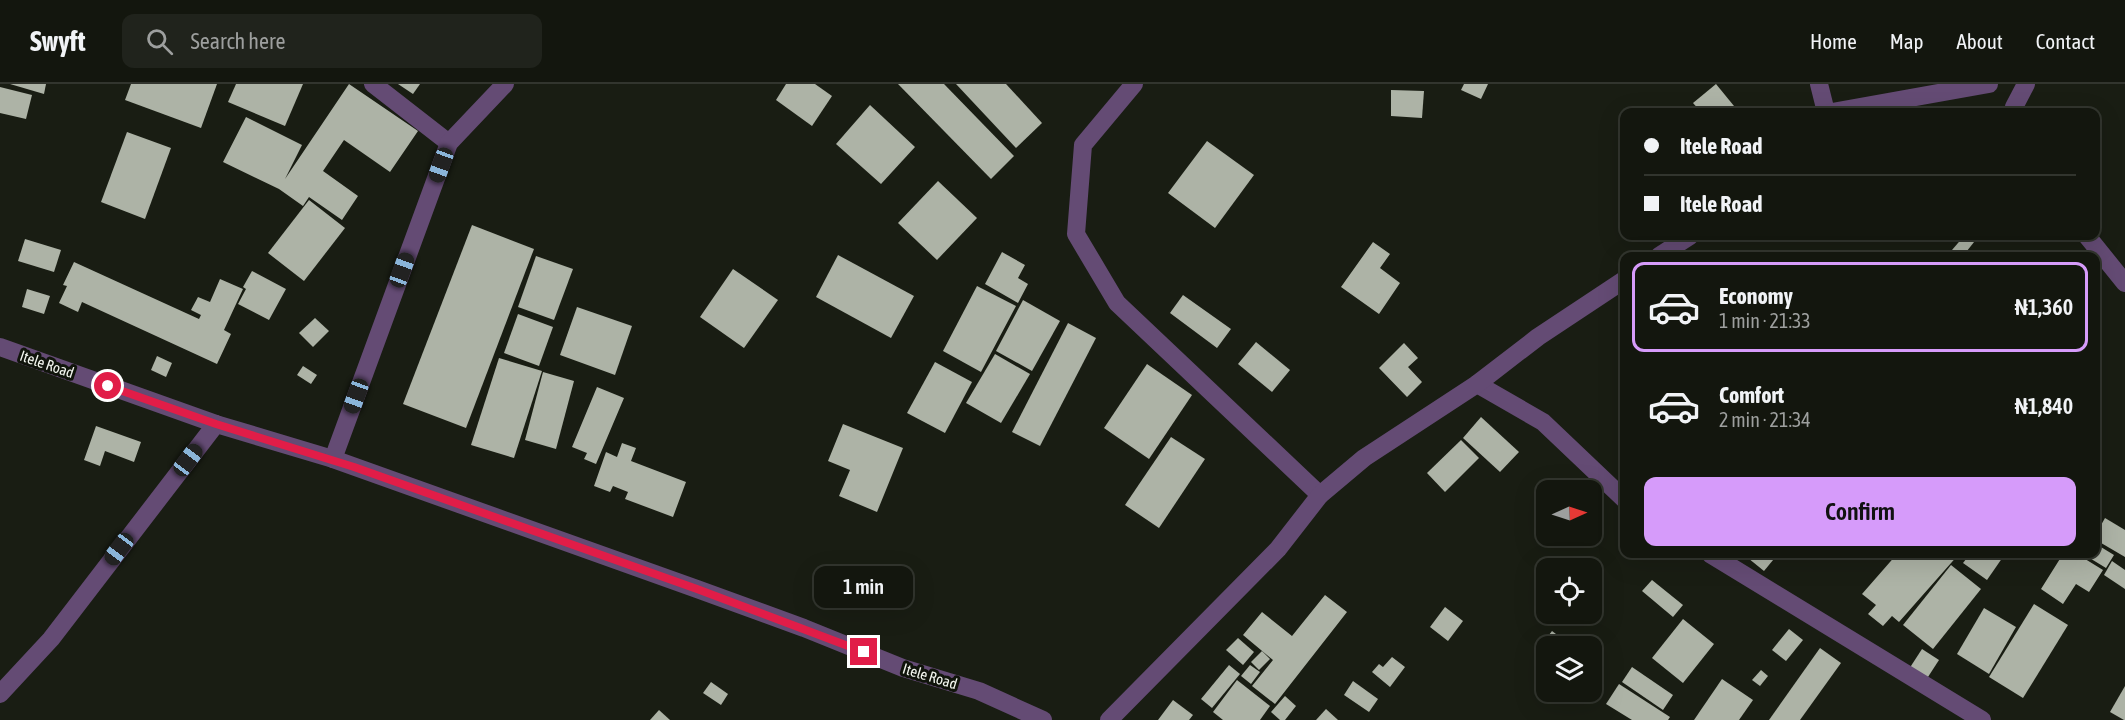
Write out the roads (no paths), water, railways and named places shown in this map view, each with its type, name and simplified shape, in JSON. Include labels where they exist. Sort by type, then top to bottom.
[{"type":"street","points":[[373,84],[449,144]]},
{"type":"street","points":[[333,459],[449,144],[505,84]]},
{"type":"street","points":[[1134,84],[1083,145],[1076,234],[1117,303],[1320,495]]},
{"type":"street","points":[[1819,84],[1825,108]]},
{"type":"street","points":[[1854,108],[1989,84]]},
{"type":"street","points":[[2014,108],[2026,84]]},
{"type":"street","points":[[1665,252],[1684,240]]},
{"type":"street","points":[[2090,240],[2100,252]]},
{"type":"street","points":[[2100,252],[2125,283]]},
{"type":"street","points":[[1109,720],[1278,549],[1320,495],[1364,458],[1477,384],[1538,337],[1620,283]]},
{"type":"street","name":"Itele Road","points":[[0,347],[216,424],[333,459],[772,616],[903,668],[979,691],[1043,720]]},
{"type":"street","points":[[1477,384],[1543,422],[1620,495]]},
{"type":"street","points":[[0,694],[51,639],[216,424]]},
{"type":"street","points":[[1717,558],[1983,720]]}]
